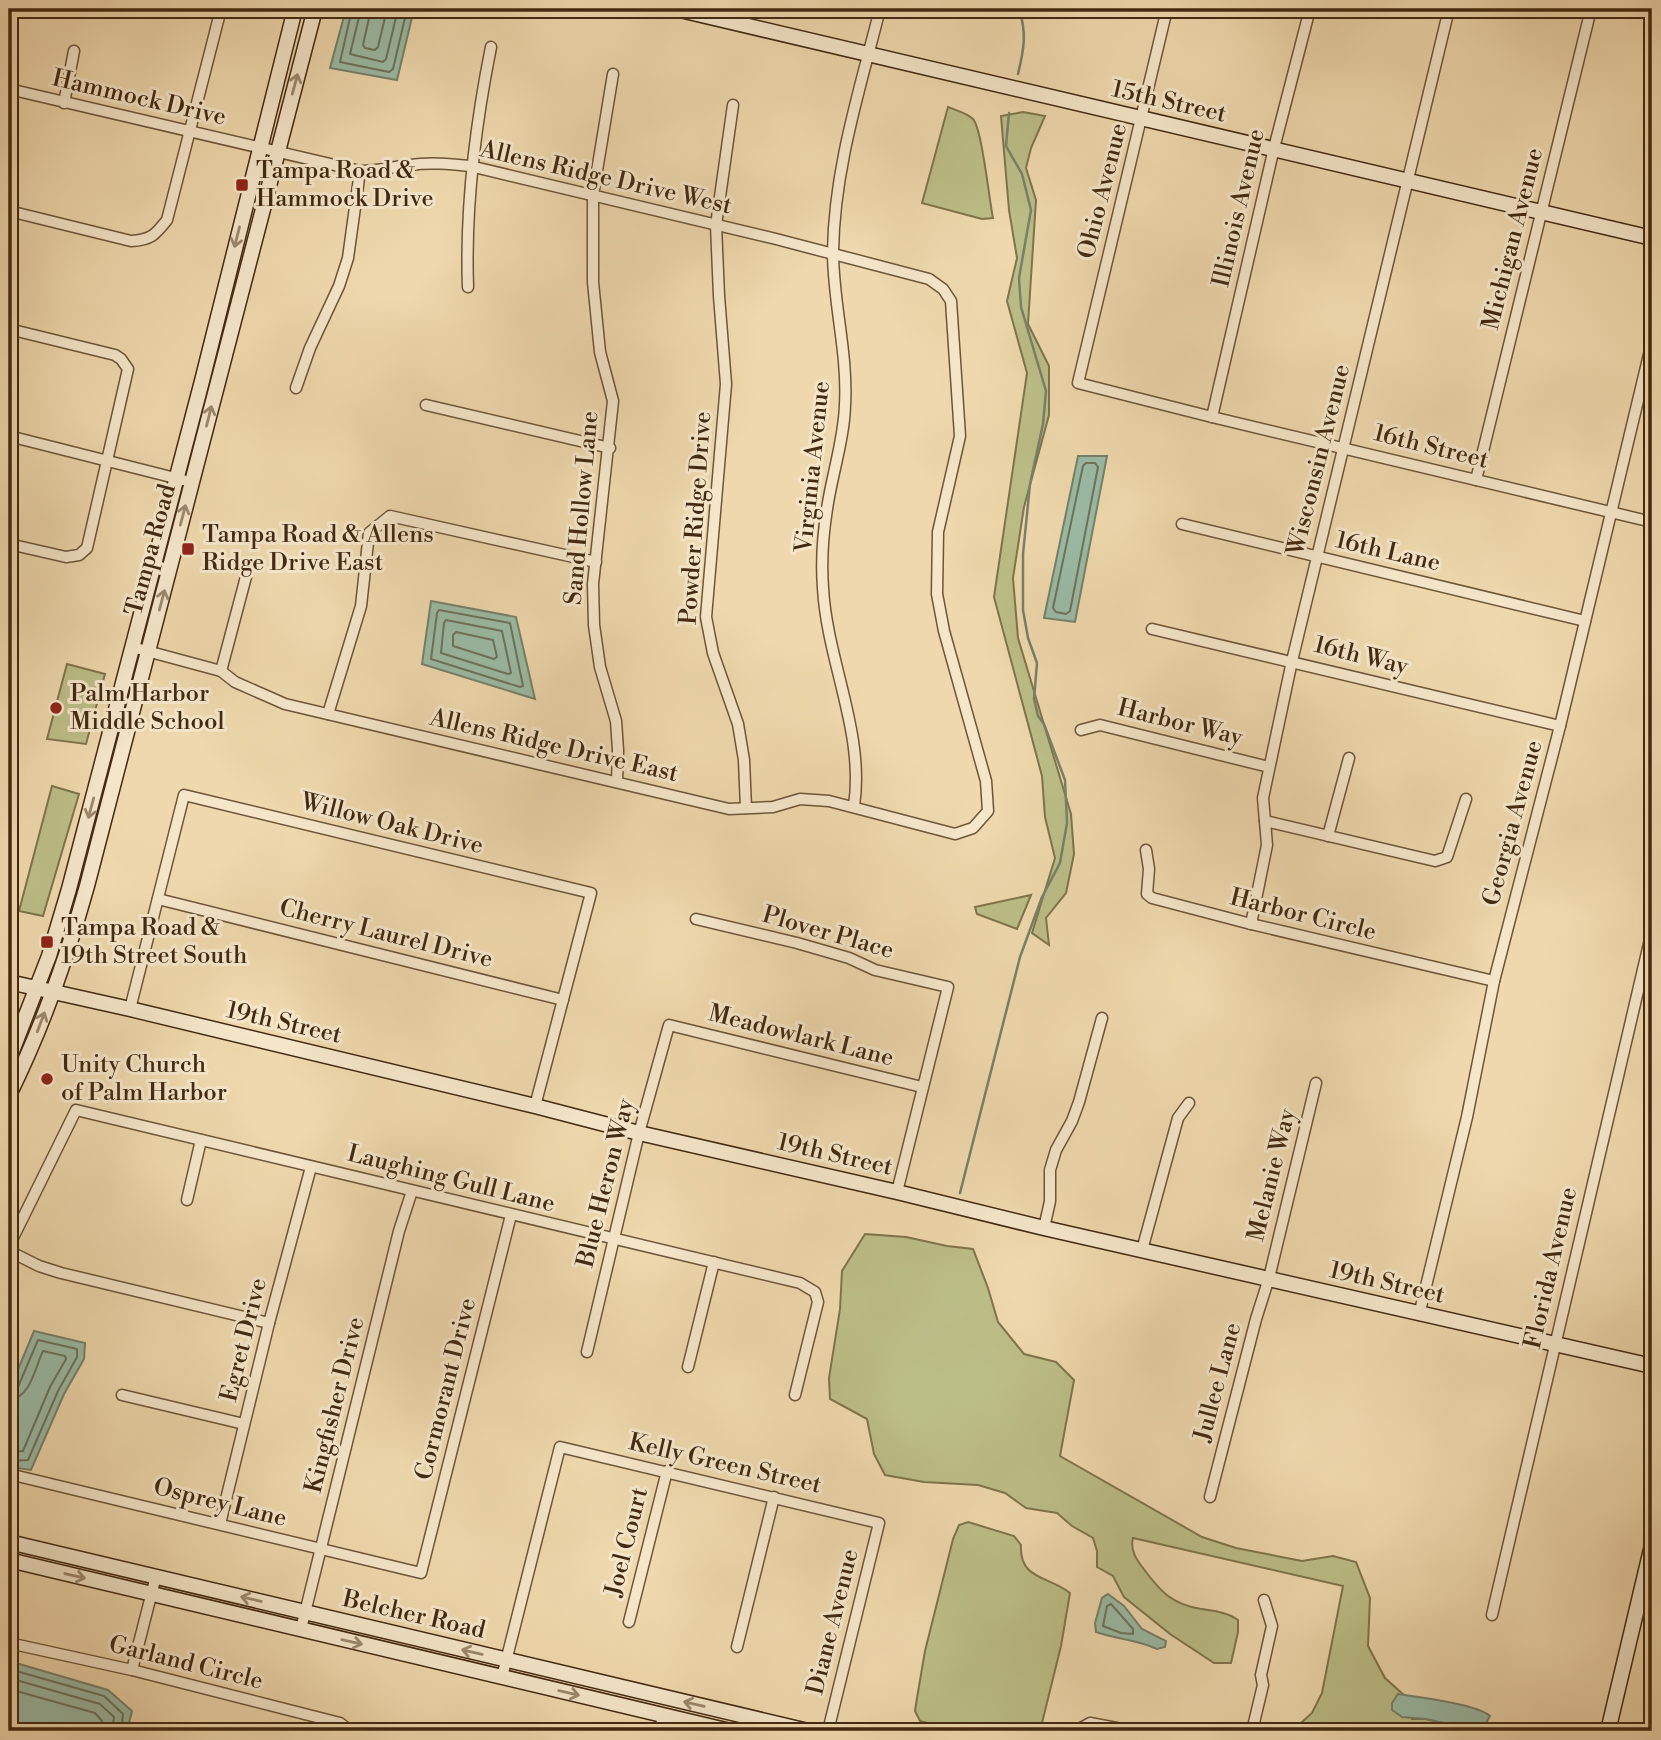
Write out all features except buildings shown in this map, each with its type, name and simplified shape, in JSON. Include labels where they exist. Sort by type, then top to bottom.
[{"type":"main road","name":"Tampa Road","points":[[9,1059],[61,919],[295,9]]},
{"type":"main road","name":"Tampa Road","points":[[9,1095],[25,1063],[77,923],[315,9]]},
{"type":"main road","name":"15th Street","points":[[677,9],[1652,238]]},
{"type":"main road","points":[[100,772],[116,776]]},
{"type":"main road","name":"19th Street","points":[[9,982],[1044,1228],[1652,1366]]},
{"type":"main road","name":"Belcher Road","points":[[9,1542],[808,1731]]},
{"type":"main road","points":[[1608,1731],[1651,1561],[1652,1545]]},
{"type":"main road","name":"Belcher Road","points":[[9,1560],[730,1731]]},
{"type":"street","points":[[9,211],[131,241],[155,235],[167,220],[222,9]]},
{"type":"street","name":"Virginia Avenue","points":[[854,806],[857,785],[855,754],[831,647],[822,587],[827,509],[845,405],[844,344],[837,307],[833,254],[835,202],[844,154],[880,9]]},
{"type":"street","name":"Ohio Avenue","points":[[1078,383],[1167,9]]},
{"type":"street","name":"Illinois Avenue","points":[[1212,417],[1274,148],[1310,9]]},
{"type":"street","name":"Wisconsin Avenue","points":[[1251,924],[1267,845],[1263,798],[1292,661],[1450,9]]},
{"type":"street","name":"Michigan Avenue","points":[[1476,480],[1591,9]]},
{"type":"street","points":[[468,287],[470,166],[491,47]]},
{"type":"street","points":[[64,103],[74,51]]},
{"type":"street","name":"Sand Hollow Lane","points":[[613,74],[593,195],[592,247],[600,352],[613,401],[610,448],[593,584],[594,625],[601,675],[616,721],[617,782]]},
{"type":"street","name":"Hammock Drive","points":[[9,89],[260,147]]},
{"type":"street","name":"Powder Ridge Drive","points":[[733,105],[716,225],[726,384],[706,617],[713,653],[738,724],[744,760],[746,808]]},
{"type":"street","name":"Allens Ridge Drive West","points":[[260,147],[360,171],[380,171],[411,164],[470,166],[833,254],[929,279],[938,284],[951,301],[960,436],[938,532],[937,594],[944,631],[986,781],[988,811],[974,828]]},
{"type":"street","points":[[296,388],[348,258],[360,171]]},
{"type":"street","points":[[9,330],[115,355],[128,369],[87,548],[79,555],[66,557],[9,544]]},
{"type":"street","name":"Georgia Avenue","points":[[1419,1315],[1467,1117],[1494,981],[1560,726],[1652,342]]},
{"type":"street","name":"16th Street","points":[[1078,383],[1652,522]]},
{"type":"street","points":[[426,405],[610,448]]},
{"type":"street","points":[[9,436],[192,482]]},
{"type":"street","points":[[328,714],[361,606],[369,533],[390,516],[596,562]]},
{"type":"street","name":"16th Lane","points":[[1182,524],[1585,621]]},
{"type":"street","points":[[221,671],[247,573]]},
{"type":"street","name":"16th Way","points":[[1152,629],[1560,726]]},
{"type":"street","name":"Allens Ridge Drive East","points":[[132,647],[221,671],[235,682],[285,704],[729,809],[773,807],[800,799],[854,806],[955,834],[974,828]]},
{"type":"street","name":"Harbor Way","points":[[1081,730],[1100,725],[1269,767]]},
{"type":"street","points":[[1328,836],[1349,758]]},
{"type":"street","name":"Willow Oak Drive","points":[[130,1009],[184,795],[591,893],[535,1106]]},
{"type":"street","points":[[1265,821],[1435,861],[1447,857],[1466,799]]},
{"type":"street","name":"Harbor Circle","points":[[1146,850],[1149,869],[1147,894],[1152,898],[1494,981]]},
{"type":"street","name":"Cherry Laurel Drive","points":[[158,899],[563,1000]]},
{"type":"street","name":"Plover Place","points":[[696,919],[797,943],[849,958],[875,970],[947,987],[922,1087]]},
{"type":"street","name":"Florida Avenue","points":[[1492,1615],[1652,931]]},
{"type":"street","points":[[1044,1228],[1050,1200],[1050,1170],[1056,1150],[1079,1102],[1101,1018]]},
{"type":"street","name":"Meadowlark Lane","points":[[669,1026],[922,1087]]},
{"type":"street","name":"Blue Heron Way","points":[[587,1352],[639,1133],[669,1026]]},
{"type":"street","name":"Melanie Way","points":[[1269,1278],[1316,1083]]},
{"type":"street","points":[[897,1192],[922,1087]]},
{"type":"street","points":[[1142,1250],[1178,1118],[1189,1102]]},
{"type":"street","name":"Laughing Gull Lane","points":[[9,1249],[76,1110],[800,1283],[815,1292],[818,1302],[795,1395]]},
{"type":"street","points":[[187,1200],[201,1140]]},
{"type":"street","name":"Egret Drive","points":[[220,1524],[269,1323],[311,1167]]},
{"type":"street","name":"Kingfisher Drive","points":[[301,1629],[399,1231],[412,1191]]},
{"type":"street","name":"Cormorant Drive","points":[[421,1573],[511,1215]]},
{"type":"street","points":[[9,1249],[39,1266],[61,1273],[269,1323]]},
{"type":"street","points":[[688,1367],[714,1262]]},
{"type":"street","name":"Jullee Lane","points":[[1210,1497],[1269,1278]]},
{"type":"street","points":[[122,1395],[244,1424]]},
{"type":"street","name":"Kelly Green Street","points":[[507,1660],[560,1447],[879,1522]]},
{"type":"street","name":"Joel Court","points":[[629,1622],[667,1471]]},
{"type":"street","name":"Osprey Lane","points":[[9,1474],[421,1573]]},
{"type":"street","points":[[737,1647],[774,1497]]},
{"type":"street","name":"Diane Avenue","points":[[828,1731],[879,1522]]},
{"type":"street","points":[[132,1670],[156,1576]]},
{"type":"street","points":[[1252,1731],[1263,1685],[1261,1675],[1272,1626],[1264,1600]]},
{"type":"street","name":"Garland Circle","points":[[9,1643],[132,1670],[340,1723],[350,1731]]},
{"type":"street","points":[[502,1677],[507,1660]]},
{"type":"street","points":[[655,1731],[668,1716]]},
{"type":"street","points":[[1076,1731],[1090,1723],[1132,1731]]},
{"type":"green space","points":[[948,107],[964,113],[973,119],[976,125],[993,218],[982,219],[922,203]]},
{"type":"green space","points":[[1023,112],[1045,116],[1031,148],[1026,168],[1036,200],[1028,324],[1049,366],[1049,415],[1024,507],[1013,578],[1018,638],[1071,814],[1074,854],[1066,893],[1046,918],[1049,945],[1032,933],[1055,858],[1045,817],[1042,776],[994,597],[1027,373],[1007,301],[1017,258],[1009,210],[1001,116]]},
{"type":"green space","points":[[67,664],[105,674],[86,744],[47,739]]},
{"type":"green space","points":[[52,786],[79,794],[43,916],[19,911]]},
{"type":"green space","points":[[1031,895],[1017,929],[977,914],[975,907]]},
{"type":"green space","points":[[865,1234],[906,1237],[973,1249],[998,1322],[1024,1354],[1056,1362],[1074,1380],[1060,1456],[1202,1537],[1236,1548],[1302,1561],[1333,1556],[1356,1562],[1370,1598],[1368,1646],[1385,1678],[1404,1695],[1412,1719],[1426,1719],[1466,1729],[1292,1731],[1312,1713],[1322,1693],[1343,1586],[1133,1538],[1132,1546],[1136,1558],[1167,1595],[1182,1604],[1225,1614],[1238,1620],[1231,1663],[1214,1663],[1170,1634],[1124,1597],[1113,1576],[1097,1567],[1097,1551],[1093,1538],[1072,1526],[1057,1513],[1026,1508],[1005,1493],[978,1485],[924,1482],[885,1475],[874,1454],[867,1419],[830,1399],[829,1378],[840,1309],[842,1271]]},
{"type":"green space","points":[[968,1522],[1014,1536],[1021,1545],[1025,1565],[1030,1571],[1070,1593],[1061,1646],[1040,1731],[956,1731],[920,1721],[915,1711],[925,1651],[953,1539],[959,1525]]},
{"type":"water","points":[[346,9],[414,9],[397,80],[330,68]]},
{"type":"water","points":[[1078,456],[1107,456],[1075,622],[1044,618]]},
{"type":"water","points":[[431,601],[516,617],[535,699],[422,664]]},
{"type":"water","points":[[34,1331],[85,1343],[84,1359],[64,1394],[31,1470],[9,1467],[9,1391]]},
{"type":"water","points":[[1108,1594],[1124,1606],[1142,1629],[1166,1641],[1165,1647],[1157,1649],[1096,1632],[1095,1623],[1102,1598]]},
{"type":"water","points":[[9,1661],[108,1690],[132,1711],[127,1731],[9,1731]]},
{"type":"water","points":[[1398,1694],[1473,1708],[1490,1716],[1479,1731],[1426,1719],[1402,1717],[1392,1710],[1392,1703]]},
{"type":"waterway","points":[[1018,74],[1024,41],[1019,9]]},
{"type":"waterway","points":[[960,1193],[1020,957],[1042,897],[1060,863],[1067,823],[1065,780],[1044,724],[1038,716],[1034,699],[1037,663],[1028,638],[1023,610],[1023,554],[1030,484],[1043,424],[1046,391],[1021,307],[1019,278],[1031,210],[1022,174],[1006,146],[1009,113]]},
{"type":"place","name":"Tampa Road & Hammock Drive","points":[[242,185]]},
{"type":"place","name":"Tampa Road & Allens Ridge Drive East","points":[[188,549]]},
{"type":"place","name":"Palm Harbor Middle School","points":[[56,708]]},
{"type":"place","name":"Tampa Road & 19th Street South","points":[[47,942]]},
{"type":"place","name":"Unity Church of Palm Harbor","points":[[47,1079]]}]
